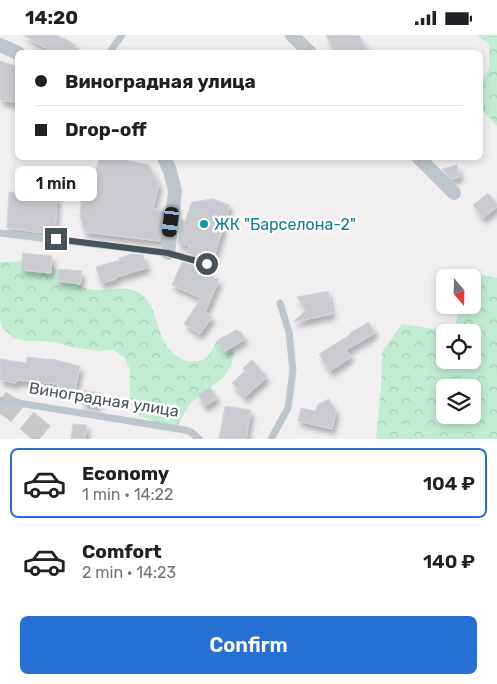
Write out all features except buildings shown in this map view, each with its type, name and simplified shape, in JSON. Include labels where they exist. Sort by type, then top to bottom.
[{"type":"street","points":[[292,35],[307,50]]},
{"type":"street","points":[[0,45],[15,52]]},
{"type":"street","points":[[165,160],[175,191],[168,253]]},
{"type":"street","points":[[421,160],[454,193]]},
{"type":"lane","points":[[111,50],[122,35]]},
{"type":"lane","points":[[0,233],[168,253],[207,264]]},
{"type":"lane","points":[[271,439],[288,408],[293,371],[289,332],[280,303]]},
{"type":"lane","name":"Виноградная улица","points":[[0,400],[184,430],[191,432],[199,439]]},
{"type":"green space","points":[[476,35],[497,35],[497,126],[483,111],[483,77],[489,69],[489,43]]},
{"type":"green space","points":[[27,261],[47,264],[84,288],[96,290],[129,289],[135,291],[147,300],[155,315],[163,339],[176,356],[186,361],[200,361],[210,354],[218,339],[230,341],[234,353],[231,366],[224,377],[192,402],[178,425],[172,428],[140,416],[133,409],[130,396],[130,369],[124,357],[113,350],[99,351],[59,343],[27,341],[14,338],[3,329],[0,322],[0,262]]},
{"type":"green space","points":[[481,274],[497,278],[497,439],[376,439],[382,352],[402,324],[436,329],[436,369],[481,369],[481,324],[456,324],[458,314],[481,314]]},
{"type":"tunnel","points":[[0,401],[49,439]]},
{"type":"place","name":"ЖК \"Барселона-2\"","points":[[204,224]]},
{"type":"route","points":[[56,239],[168,253],[207,264]]}]
